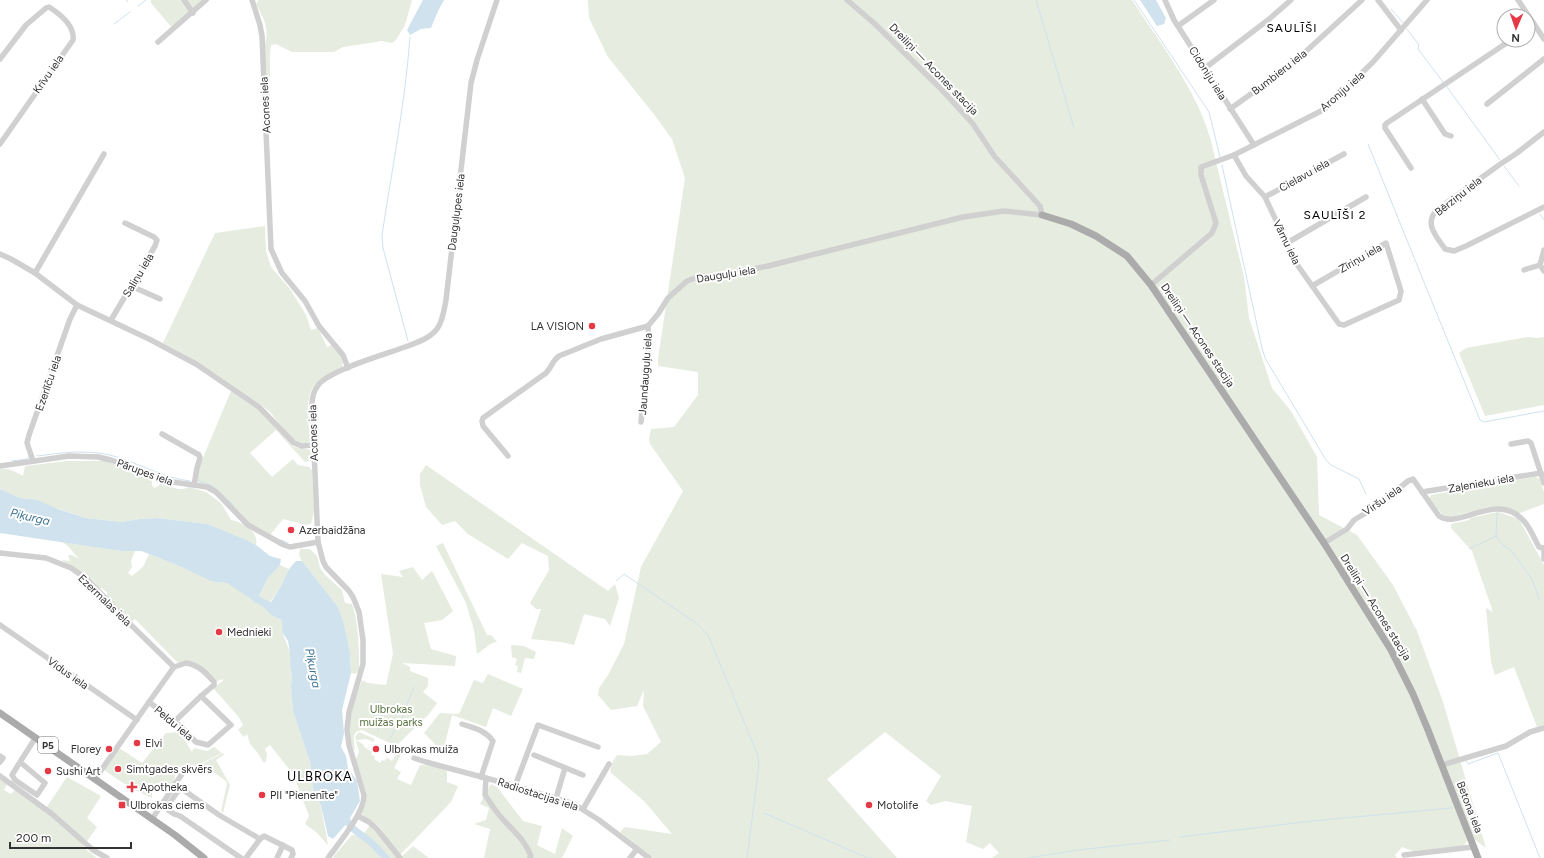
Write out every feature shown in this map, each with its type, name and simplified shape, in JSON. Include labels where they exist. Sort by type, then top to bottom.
[{"type":"main road","name":"Dreiliņi — Acones stacija","points":[[1042,215],[1071,224],[1096,236],[1127,256],[1151,285],[1361,600],[1397,660],[1442,764]]},
{"type":"main road","name":"P5","points":[[0,713],[206,857]]},
{"type":"main road","name":"Betona iela","points":[[1442,764],[1478,858]]},
{"type":"street","points":[[184,0],[192,13]]},
{"type":"street","points":[[158,42],[206,0]]},
{"type":"street","name":"Acones iela","points":[[252,0],[262,36],[271,249],[282,273],[305,301],[319,326],[343,354],[348,368],[325,379],[319,384],[313,396],[312,404],[318,542],[326,567],[353,597],[359,612],[363,640],[363,664],[350,707],[347,730],[349,745],[364,795],[364,801],[356,818],[328,858]]},
{"type":"street","name":"Dauguļupes iela","points":[[348,368],[419,342],[436,331],[441,323],[446,300],[471,83],[497,0]]},
{"type":"street","name":"Dreiliņi — Acones stacija","points":[[847,0],[875,24],[956,106],[972,124],[998,161],[1040,206],[1042,215]]},
{"type":"street","name":"Cidoniju iela","points":[[1165,0],[1178,26],[1254,145]]},
{"type":"street","points":[[1178,26],[1214,0]]},
{"type":"street","points":[[1205,68],[1268,20],[1291,0]]},
{"type":"street","name":"Bumbieru iela","points":[[1230,109],[1290,66],[1362,0]]},
{"type":"street","points":[[1378,0],[1401,30]]},
{"type":"street","name":"Aroniju iela","points":[[1151,285],[1212,233],[1216,222],[1203,183],[1200,170],[1201,167],[1234,155],[1325,109],[1359,77],[1427,0]]},
{"type":"street","name":"Krīvu iela","points":[[0,59],[26,26],[49,7],[61,16],[68,24],[73,35],[73,40],[0,144]]},
{"type":"street","points":[[1536,27],[1544,39]]},
{"type":"street","points":[[1412,168],[1385,128],[1385,125],[1498,48]]},
{"type":"street","points":[[1487,104],[1544,59]]},
{"type":"street","points":[[1422,99],[1445,134],[1451,136]]},
{"type":"street","name":"Bērziņu iela","points":[[1544,132],[1438,209],[1431,218],[1430,226],[1445,249],[1454,251],[1544,207]]},
{"type":"street","points":[[35,273],[104,154]]},
{"type":"street","name":"Cielavu iela","points":[[1265,197],[1344,154]]},
{"type":"street","name":"Vārnu iela","points":[[1234,155],[1246,176],[1265,197],[1296,263],[1339,324],[1344,325]]},
{"type":"street","points":[[1287,243],[1366,197]]},
{"type":"street","name":"Dauguļu iela","points":[[648,326],[658,314],[664,303],[687,281],[698,277],[733,273],[789,261],[963,217],[1004,211],[1042,215]]},
{"type":"street","name":"Saliņu iela","points":[[111,320],[155,246],[157,240],[154,237],[125,223]]},
{"type":"street","name":"Zīriņu iela","points":[[1312,286],[1386,243],[1401,291],[1399,300],[1344,325]]},
{"type":"street","points":[[1544,250],[1540,265],[1544,271]]},
{"type":"street","points":[[0,254],[12,259],[35,273],[77,305],[111,320],[196,364],[259,407],[294,443],[302,446],[314,445]]},
{"type":"street","points":[[1524,270],[1540,265]]},
{"type":"street","points":[[131,286],[160,299]]},
{"type":"street","name":"Ezerlīču iela","points":[[33,461],[27,443],[29,435],[70,319],[77,305]]},
{"type":"street","points":[[508,456],[483,426],[483,418],[550,370],[554,360],[568,352],[614,335],[648,326]]},
{"type":"street","name":"Jaundauguļu iela","points":[[641,422],[649,341],[648,326]]},
{"type":"street","points":[[162,434],[199,455],[200,458],[194,485]]},
{"type":"street","points":[[1511,444],[1528,441],[1531,443],[1544,483]]},
{"type":"street","name":"Pārupes iela","points":[[0,466],[69,456],[98,457],[131,466],[173,482],[207,487],[216,492],[248,525],[284,545],[290,547],[318,542]]},
{"type":"street","name":"Zaļenieku iela","points":[[1422,492],[1540,473]]},
{"type":"street","name":"Viršu iela","points":[[1324,543],[1347,529],[1354,520],[1376,507],[1408,481],[1413,479],[1439,516],[1446,520],[1486,510],[1497,509],[1507,511],[1522,520],[1539,547],[1544,548]]},
{"type":"street","points":[[1544,548],[1544,559]]},
{"type":"street","name":"Ezermalas iela","points":[[0,553],[46,558],[71,568],[87,579],[130,624],[174,666]]},
{"type":"street","name":"Vidus iela","points":[[0,625],[137,720]]},
{"type":"street","points":[[174,666],[186,663],[194,664],[203,670],[214,682],[214,685],[174,722]]},
{"type":"street","name":"Peldu iela","points":[[95,779],[174,666]]},
{"type":"street","name":"Peldu iela","points":[[149,702],[180,726],[196,742],[208,745],[231,725],[201,696]]},
{"type":"street","points":[[462,724],[482,730],[493,741],[483,777],[484,795],[519,835],[531,856],[530,858]]},
{"type":"street","points":[[515,786],[538,725],[598,747]]},
{"type":"street","points":[[1442,764],[1506,746],[1530,732],[1544,728]]},
{"type":"street","points":[[36,737],[12,775],[16,780],[37,795],[41,800],[41,806]]},
{"type":"street","points":[[534,755],[583,775]]},
{"type":"street","points":[[0,756],[3,758],[0,762]]},
{"type":"street","name":"Radiostacijas iela","points":[[414,758],[556,798],[583,809],[649,858]]},
{"type":"street","points":[[20,762],[45,783],[37,795]]},
{"type":"street","points":[[583,809],[609,764]]},
{"type":"street","points":[[556,798],[565,768]]},
{"type":"street","points":[[152,819],[184,771]]},
{"type":"street","points":[[0,776],[41,806],[88,846],[107,858]]},
{"type":"street","points":[[176,784],[219,815],[260,838]]},
{"type":"street","points":[[166,808],[178,791],[183,789]]},
{"type":"street","points":[[161,805],[241,858]]},
{"type":"street","points":[[356,818],[370,822],[400,858]]},
{"type":"street","points":[[246,858],[260,838],[264,836],[293,851],[291,858]]},
{"type":"street","points":[[277,858],[284,845]]},
{"type":"street","points":[[1404,855],[1473,847]]},
{"type":"street","points":[[630,858],[637,849]]},
{"type":"green space","points":[[151,0],[206,0],[173,29],[151,3]]},
{"type":"green space","points":[[259,0],[412,0],[405,25],[396,40],[392,43],[382,41],[343,47],[334,52],[292,52],[276,44],[271,45],[270,112],[265,113],[264,48],[267,36],[266,25],[256,4]]},
{"type":"green space","points":[[588,0],[1132,0],[1193,95],[1210,137],[1244,277],[1249,318],[1272,388],[1291,411],[1317,457],[1319,515],[1357,535],[1393,585],[1417,631],[1443,702],[1486,848],[1464,832],[1467,841],[1464,846],[1413,851],[1402,847],[1395,855],[1397,858],[992,858],[999,853],[990,843],[983,849],[966,842],[972,806],[945,801],[931,805],[926,801],[941,776],[885,732],[827,779],[897,858],[653,858],[620,832],[625,827],[672,834],[645,802],[610,772],[612,763],[617,755],[632,756],[647,754],[661,742],[643,706],[644,690],[637,706],[611,710],[598,695],[599,688],[608,675],[624,644],[641,567],[683,491],[650,444],[649,439],[651,429],[674,427],[698,395],[698,372],[658,366],[685,178],[672,139],[608,57],[589,18]]},
{"type":"green space","points":[[265,226],[266,251],[271,267],[290,289],[306,315],[311,330],[318,328],[327,347],[332,345],[335,347],[343,362],[340,369],[317,382],[311,391],[308,403],[310,441],[304,443],[298,442],[287,434],[269,411],[262,405],[202,365],[163,343],[215,233]]},
{"type":"green space","points":[[1528,337],[1544,337],[1544,405],[1485,416],[1459,353],[1466,348]]},
{"type":"green space","points":[[231,391],[261,411],[294,447],[311,450],[311,460],[305,462],[276,430],[250,453],[272,477],[293,459],[298,465],[309,467],[312,470],[314,512],[311,524],[306,525],[283,519],[270,535],[250,524],[226,499],[196,481],[197,472]]},
{"type":"green space","points":[[67,461],[106,461],[152,477],[152,486],[155,488],[162,483],[176,488],[182,489],[189,487],[206,492],[221,503],[231,520],[245,525],[253,531],[256,545],[208,524],[157,518],[122,522],[86,518],[29,499],[20,498],[0,489],[0,469],[9,470],[23,476],[25,466]]},
{"type":"green space","points":[[426,465],[608,591],[615,584],[619,598],[610,626],[605,619],[584,614],[574,645],[531,639],[541,609],[536,609],[530,603],[549,570],[548,556],[522,543],[508,559],[468,534],[455,521],[442,525],[426,507],[420,485],[420,474]]},
{"type":"green space","points":[[1535,477],[1540,479],[1544,492],[1544,504],[1517,514],[1500,507],[1488,507],[1450,517],[1443,515],[1429,499],[1431,495]]},
{"type":"green space","points":[[1498,512],[1519,519],[1544,565],[1544,725],[1537,727],[1514,667],[1495,675],[1491,662],[1486,608],[1493,612],[1472,551],[1451,528],[1451,524]]},
{"type":"green space","points":[[62,542],[121,551],[135,551],[131,561],[132,567],[128,573],[132,576],[143,567],[149,554],[215,582],[227,583],[238,590],[258,598],[268,578],[280,565],[289,569],[281,586],[269,604],[268,611],[271,615],[282,620],[282,632],[290,652],[293,711],[310,762],[314,793],[321,807],[328,845],[316,832],[305,824],[309,816],[293,774],[270,745],[265,749],[267,754],[266,761],[264,763],[250,744],[247,734],[244,737],[238,730],[243,725],[238,716],[213,688],[223,681],[223,679],[214,682],[199,666],[191,662],[178,663],[135,619],[130,623],[107,598],[107,592],[101,588],[100,589],[92,579],[66,564],[62,560],[70,561],[68,555],[72,555],[79,559],[68,546]]},
{"type":"green space","points":[[443,543],[487,635],[491,635],[497,642],[492,643],[477,654],[474,630],[466,603],[436,546]]},
{"type":"green space","points":[[300,549],[310,549],[317,556],[320,568],[325,575],[342,590],[345,603],[352,604],[356,620],[359,645],[359,671],[355,674],[351,673],[350,653],[338,607],[302,561],[299,555]]},
{"type":"green space","name":"Ulbrokas muižas parks","points":[[413,567],[422,580],[432,571],[453,611],[442,620],[424,623],[431,649],[456,656],[455,666],[402,663],[410,667],[410,671],[428,678],[428,686],[423,692],[437,703],[429,714],[396,746],[362,730],[355,733],[354,752],[350,733],[351,716],[362,680],[368,683],[386,685],[393,654],[381,574],[403,577],[399,571]]},
{"type":"green space","points":[[511,645],[524,646],[536,652],[534,659],[525,658],[521,673],[517,672],[518,666],[515,665],[517,659],[512,657]]},
{"type":"green space","points":[[488,674],[523,689],[511,716],[493,708],[486,727],[452,715],[443,752],[424,733],[440,713],[459,714],[474,680],[483,683]]},
{"type":"green space","points":[[182,732],[184,739],[192,752],[194,748],[207,751],[214,747],[222,753],[200,764],[194,772],[186,766],[182,766],[169,787],[165,789],[161,782],[152,787],[152,798],[132,789],[104,770],[119,748],[142,763],[166,733]]},
{"type":"green space","points":[[359,732],[375,739],[373,742],[367,739],[356,740],[372,752],[371,754],[375,757],[374,759],[380,763],[382,760],[384,761],[387,758],[392,761],[396,755],[384,747],[385,744],[402,753],[394,768],[401,772],[397,779],[411,785],[420,765],[427,765],[447,771],[447,782],[458,786],[451,802],[400,855],[380,827],[361,814],[367,795],[356,759],[359,752],[355,737]]},
{"type":"green space","points":[[223,753],[224,755],[216,760],[230,785],[223,813],[221,811],[227,784],[226,781],[202,764]]},
{"type":"green space","points":[[67,777],[101,796],[87,818],[97,827],[83,847],[97,858],[0,858],[0,779],[7,784],[4,790],[11,794],[15,790],[44,811]]},
{"type":"green space","points":[[491,784],[497,787],[523,821],[542,826],[537,845],[555,854],[562,828],[573,836],[562,858],[484,858],[490,829],[474,824],[486,820],[489,808],[480,804]]},
{"type":"green space","points":[[370,825],[375,829],[398,858],[389,858],[370,838],[363,835]]},
{"type":"green space","points":[[352,835],[355,835],[367,842],[382,858],[334,858],[333,857]]},
{"type":"green space","points":[[413,846],[429,858],[401,857]]},
{"type":"water","points":[[423,0],[444,0],[431,28],[421,29],[410,35],[407,30]]},
{"type":"water","points":[[1140,0],[1156,0],[1166,18],[1164,24],[1157,26]]},
{"type":"water","points":[[0,489],[20,498],[37,500],[58,509],[86,518],[122,522],[157,518],[208,524],[256,545],[270,556],[281,559],[280,565],[268,578],[258,598],[255,600],[227,583],[209,580],[177,565],[141,551],[121,551],[0,533]]},
{"type":"water","points":[[296,561],[302,561],[338,607],[344,625],[350,653],[351,673],[342,710],[344,733],[341,747],[346,756],[348,768],[357,781],[360,801],[347,823],[333,839],[328,836],[321,806],[314,793],[310,762],[293,711],[290,652],[288,641],[282,632],[282,620],[271,615],[261,604],[263,600],[270,604],[289,569]]},
{"type":"waterway","points":[[138,6],[146,0]]},
{"type":"waterway","points":[[1036,0],[1074,128]]},
{"type":"waterway","points":[[1134,0],[1209,112],[1220,157]]},
{"type":"waterway","points":[[1391,9],[1403,23]]},
{"type":"waterway","points":[[114,24],[130,12]]},
{"type":"waterway","points":[[1407,29],[1419,45],[1418,49],[1443,82]]},
{"type":"waterway","points":[[408,341],[383,248],[382,235],[402,112],[410,37]]},
{"type":"waterway","points":[[1447,87],[1500,160]]},
{"type":"waterway","points":[[1368,144],[1480,420],[1484,422],[1544,411]]},
{"type":"waterway","points":[[1222,165],[1265,358],[1326,460],[1331,465],[1359,479],[1366,494]]},
{"type":"waterway","points":[[1504,166],[1519,186]]},
{"type":"waterway","points":[[1540,214],[1544,220]]},
{"type":"waterway","points":[[37,455],[79,452],[100,453],[120,458],[172,477],[190,481]]},
{"type":"waterway","points":[[12,461],[27,459],[28,457]]},
{"type":"waterway","points":[[199,481],[213,486],[234,506]]},
{"type":"waterway","points":[[1469,549],[1496,536],[1497,513]]},
{"type":"waterway","points":[[1496,536],[1504,546],[1511,550],[1530,576],[1539,599]]},
{"type":"waterway","points":[[281,540],[288,543]]},
{"type":"waterway","points":[[616,581],[624,574],[696,623],[708,635],[757,753],[759,765],[747,858]]},
{"type":"waterway","name":"Piķurga","points":[[251,592],[256,599],[270,606]]},
{"type":"waterway","points":[[389,740],[400,722],[414,687]]},
{"type":"waterway","points":[[378,701],[378,731]]},
{"type":"waterway","points":[[1466,760],[1468,764],[1498,753],[1540,858]]},
{"type":"waterway","points":[[1180,837],[1312,821],[1452,808]]},
{"type":"waterway","points":[[764,813],[868,858]]},
{"type":"waterway","name":"Piķurga","points":[[345,815],[351,827],[373,844],[386,858]]},
{"type":"waterway","points":[[1028,858],[1078,850],[1170,840]]},
{"type":"place","name":"LA VISION","points":[[592,326]]},
{"type":"place","name":"Azerbaidžāna","points":[[291,530]]},
{"type":"place","name":"Mednieki","points":[[219,632]]},
{"type":"place","name":"Elvi","points":[[137,743]]},
{"type":"place","name":"Florey","points":[[109,749]]},
{"type":"place","name":"Ulbrokas muiža","points":[[376,749]]},
{"type":"place","name":"Simtgades skvērs","points":[[118,769]]},
{"type":"place","name":"Sushi Art","points":[[48,771]]},
{"type":"place","name":"Apotheka","points":[[132,787]]},
{"type":"place","name":"PII \"Pienenīte\"","points":[[262,795]]},
{"type":"place","name":"Ulbrokas ciems","points":[[122,805]]},
{"type":"place","name":"Motolife","points":[[869,805]]},
{"type":"district","name":"SAULĪŠI","points":[[1292,28]]},
{"type":"district","name":"SAULĪŠI 2","points":[[1335,215]]},
{"type":"district","name":"ULBROKA","points":[[320,776]]}]
